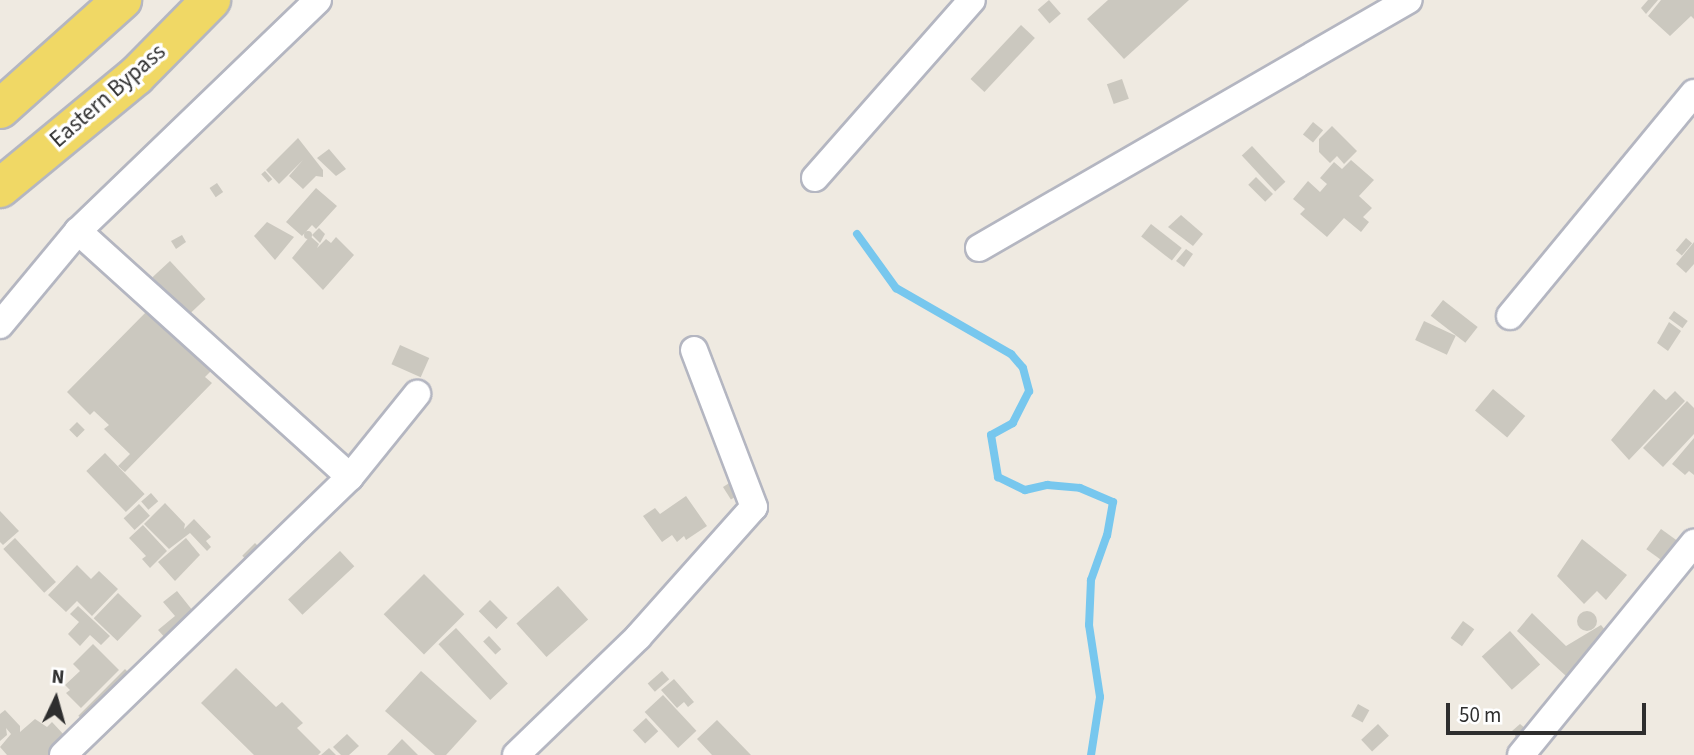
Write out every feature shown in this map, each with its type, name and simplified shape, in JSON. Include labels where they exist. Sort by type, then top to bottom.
[{"type":"main road","points":[[0,109],[122,0]]},
{"type":"main road","name":"Eastern Bypass","points":[[0,188],[136,76],[211,0]]},
{"type":"street","points":[[0,325],[78,230],[318,0]]},
{"type":"street","points":[[816,177],[972,0]]},
{"type":"street","points":[[979,248],[1409,0]]},
{"type":"street","points":[[1510,316],[1694,93]]},
{"type":"street","points":[[78,230],[350,477]]},
{"type":"street","points":[[516,755],[638,637],[754,507],[694,350]]},
{"type":"street","points":[[63,755],[350,477],[417,394]]},
{"type":"street","points":[[1521,755],[1694,543]]},
{"type":"building","points":[[1049,0],[1061,14],[1049,23],[1038,10]]},
{"type":"building","points":[[1108,0],[1189,0],[1124,59],[1087,19]]},
{"type":"building","points":[[1648,0],[1658,0],[1646,14],[1641,8]]},
{"type":"building","points":[[1661,0],[1694,0],[1694,19],[1691,16],[1670,36],[1648,16]]},
{"type":"building","points":[[1021,25],[1035,38],[984,92],[971,79]]},
{"type":"building","points":[[1122,79],[1129,99],[1114,104],[1107,84]]},
{"type":"building","points":[[1313,122],[1323,130],[1313,143],[1303,134]]},
{"type":"building","points":[[1332,126],[1357,151],[1344,164],[1337,156],[1330,163],[1319,152],[1319,139]]},
{"type":"building","points":[[298,138],[323,170],[323,177],[316,176],[303,189],[289,176],[303,160],[279,184],[266,170]]},
{"type":"building","points":[[1252,146],[1285,182],[1275,191],[1242,156]]},
{"type":"building","points":[[329,149],[346,169],[336,176],[317,158]]},
{"type":"building","points":[[1351,160],[1374,180],[1359,196],[1372,208],[1363,217],[1369,222],[1361,232],[1344,218],[1327,237],[1300,214],[1305,209],[1293,199],[1308,181],[1320,192],[1327,184],[1320,178],[1334,162],[1342,169]]},
{"type":"building","points":[[265,171],[272,179],[268,183],[261,174]]},
{"type":"building","points":[[1256,177],[1273,194],[1265,202],[1248,185]]},
{"type":"building","points":[[217,183],[223,192],[216,197],[210,188]]},
{"type":"building","points":[[316,188],[337,206],[316,229],[312,225],[302,236],[286,222]]},
{"type":"building","points":[[1181,215],[1203,234],[1193,246],[1168,227]]},
{"type":"building","points":[[267,222],[294,237],[275,260],[254,236]]},
{"type":"building","points":[[1151,224],[1182,248],[1172,261],[1141,237]]},
{"type":"building","points":[[319,228],[325,234],[320,243],[312,235]]},
{"type":"building","points":[[308,231],[312,235],[308,239],[304,235]]},
{"type":"building","points":[[182,235],[186,242],[176,249],[171,241]]},
{"type":"building","points":[[310,236],[319,244],[317,248],[326,239],[331,243],[336,237],[354,255],[323,290],[292,258]]},
{"type":"building","points":[[1686,238],[1692,243],[1682,255],[1676,250]]},
{"type":"building","points":[[1694,242],[1694,264],[1686,273],[1676,264]]},
{"type":"building","points":[[1186,249],[1193,254],[1184,267],[1176,261]]},
{"type":"building","points":[[170,261],[205,299],[188,315],[152,277]]},
{"type":"building","points":[[1443,300],[1478,327],[1465,343],[1431,316]]},
{"type":"building","points":[[150,308],[213,369],[205,377],[212,383],[125,472],[118,466],[130,454],[104,429],[109,425],[94,411],[90,415],[67,392]]},
{"type":"building","points":[[1674,311],[1688,321],[1682,328],[1669,318]]},
{"type":"building","points":[[1424,321],[1456,336],[1447,355],[1415,340]]},
{"type":"building","points":[[1669,322],[1681,331],[1668,351],[1657,343]]},
{"type":"building","points":[[400,345],[429,358],[421,377],[391,364]]},
{"type":"building","points":[[1493,389],[1525,416],[1507,437],[1475,410]]},
{"type":"building","points":[[1654,389],[1666,400],[1675,391],[1685,401],[1629,460],[1611,440]]},
{"type":"building","points":[[1687,401],[1694,408],[1694,434],[1663,467],[1643,448]]},
{"type":"building","points":[[77,422],[85,430],[77,438],[69,430]]},
{"type":"building","points":[[1694,438],[1694,475],[1689,471],[1685,475],[1672,464]]},
{"type":"building","points":[[105,453],[145,494],[126,512],[86,471]]},
{"type":"building","points":[[734,480],[742,493],[731,500],[723,487]]},
{"type":"building","points":[[151,493],[158,501],[148,510],[141,502]]},
{"type":"building","points":[[686,496],[707,526],[686,540],[684,536],[677,542],[672,535],[662,542],[643,516],[655,508],[660,514]]},
{"type":"building","points":[[165,503],[185,524],[184,529],[194,519],[211,537],[206,541],[211,547],[207,551],[190,533],[169,549],[144,524]]},
{"type":"building","points":[[139,504],[150,516],[135,530],[124,518]]},
{"type":"building","points":[[0,511],[19,531],[3,545],[0,542]]},
{"type":"building","points":[[143,525],[167,551],[150,568],[142,559],[146,556],[129,538]]},
{"type":"building","points":[[1661,529],[1680,543],[1666,563],[1646,549]]},
{"type":"building","points":[[15,538],[56,582],[44,593],[3,549]]},
{"type":"building","points":[[186,538],[200,555],[175,581],[158,562]]},
{"type":"building","points":[[1582,539],[1627,575],[1606,600],[1597,591],[1584,604],[1557,576]]},
{"type":"building","points":[[255,543],[261,549],[248,561],[242,556]]},
{"type":"building","points":[[340,551],[354,566],[302,615],[288,599]]},
{"type":"building","points":[[77,565],[91,579],[99,571],[118,589],[92,616],[77,601],[66,612],[48,595]]},
{"type":"building","points":[[424,574],[464,614],[424,655],[384,614]]},
{"type":"building","points":[[558,586],[588,619],[546,657],[516,623]]},
{"type":"building","points":[[177,591],[197,616],[168,641],[158,630],[175,616],[163,602]]},
{"type":"building","points":[[118,593],[142,616],[117,641],[94,618]]},
{"type":"building","points":[[490,600],[508,618],[496,629],[479,611]]},
{"type":"building","points":[[78,606],[110,636],[101,645],[90,635],[80,646],[68,634],[79,622],[70,614]]},
{"type":"building","points":[[1587,611],[1594,614],[1597,621],[1594,628],[1587,631],[1580,628],[1577,621],[1580,614]]},
{"type":"building","points":[[1532,613],[1566,646],[1601,625],[1605,630],[1566,676],[1517,631]]},
{"type":"building","points":[[1463,621],[1474,629],[1462,646],[1451,638]]},
{"type":"building","points":[[456,628],[508,684],[490,700],[438,644]]},
{"type":"building","points":[[1510,631],[1540,664],[1512,690],[1482,656]]},
{"type":"building","points":[[489,636],[501,649],[495,655],[483,641]]},
{"type":"building","points":[[93,644],[119,670],[81,708],[66,693],[70,690],[65,685],[80,671],[73,664]]},
{"type":"building","points":[[236,668],[276,707],[282,702],[303,723],[297,728],[321,752],[318,755],[254,755],[201,703]]},
{"type":"building","points":[[125,669],[135,679],[88,726],[78,716]]},
{"type":"building","points":[[421,671],[477,721],[446,755],[435,755],[385,711]]},
{"type":"building","points":[[662,671],[669,679],[655,692],[648,683]]},
{"type":"building","points":[[674,679],[694,702],[688,707],[684,702],[677,708],[661,690]]},
{"type":"building","points":[[663,695],[696,731],[678,748],[645,712]]},
{"type":"building","points":[[1358,704],[1369,710],[1363,723],[1351,716]]},
{"type":"building","points":[[5,710],[20,726],[20,732],[35,719],[47,727],[52,722],[65,736],[55,755],[7,755],[0,747],[11,734],[6,728],[7,735],[0,741],[0,714]]},
{"type":"building","points":[[646,718],[658,731],[645,743],[633,730]]},
{"type":"building","points":[[717,720],[751,755],[712,755],[697,739]]},
{"type":"building","points":[[1378,724],[1389,736],[1372,751],[1361,740]]},
{"type":"building","points":[[1520,724],[1525,728],[1516,737],[1512,731]]},
{"type":"building","points":[[347,734],[359,746],[349,755],[341,755],[333,747]]},
{"type":"building","points":[[402,739],[418,755],[387,755]]},
{"type":"building","points":[[329,748],[336,755],[321,755]]},
{"type":"waterway","points":[[857,234],[896,288],[1011,354],[1023,368],[1029,391],[1013,423],[991,435],[998,477],[1025,490],[1047,485],[1080,488],[1113,502],[1107,535],[1091,580],[1089,625],[1100,697],[1091,755]]}]
